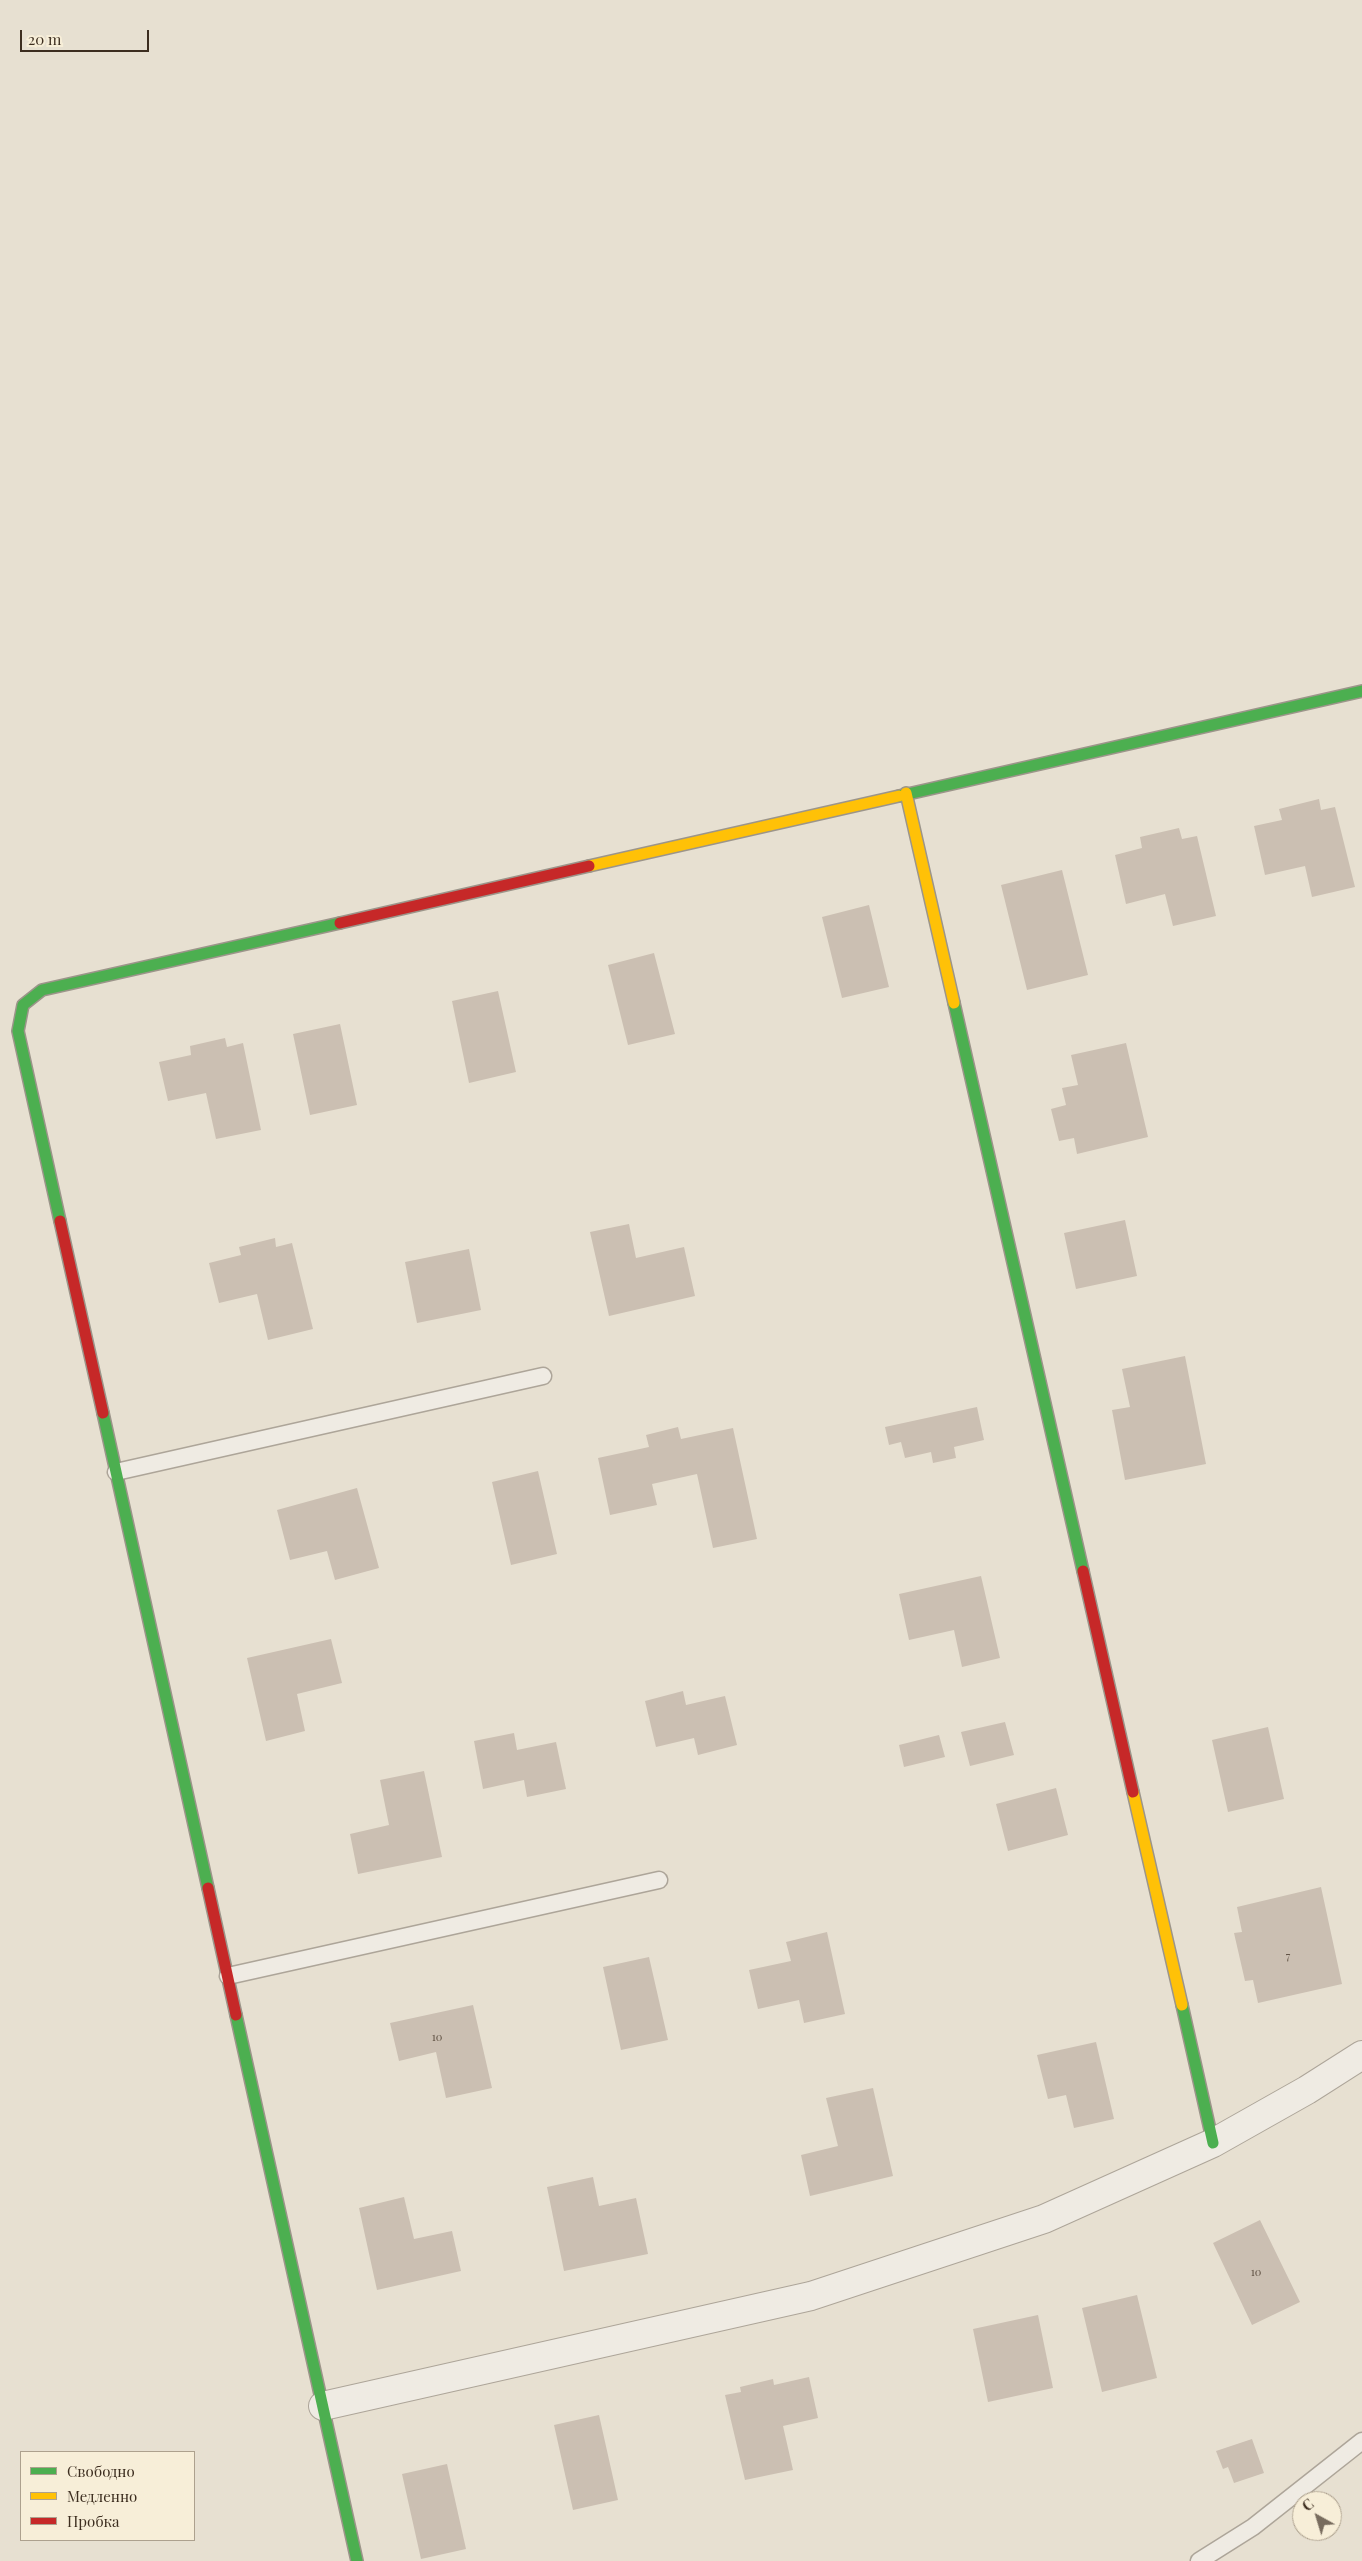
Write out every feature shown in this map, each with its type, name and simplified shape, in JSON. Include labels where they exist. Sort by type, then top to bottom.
[{"type":"street","points":[[357,2561],[18,1031],[23,1005],[42,990],[1362,691]]},
{"type":"street","points":[[906,793],[1214,2143]]},
{"type":"street","points":[[323,2406],[811,2296],[1044,2219],[1214,2143],[1307,2090],[1362,2055]]},
{"type":"lane","points":[[116,1472],[543,1376]]},
{"type":"lane","points":[[228,1976],[659,1880]]},
{"type":"lane","points":[[1199,2561],[1253,2527],[1362,2441]]},
{"type":"building","points":[[1319,799],[1321,810],[1335,807],[1355,887],[1312,897],[1305,866],[1265,875],[1254,826],[1282,820],[1279,809]]},
{"type":"building","points":[[1179,828],[1182,839],[1197,836],[1216,916],[1173,926],[1165,894],[1126,904],[1115,855],[1142,848],[1140,837]]},
{"type":"building","points":[[1062,870],[1088,975],[1027,990],[1001,885]]},
{"type":"building","points":[[869,905],[889,987],[842,998],[822,917]]},
{"type":"building","points":[[654,953],[675,1034],[628,1045],[608,965]]},
{"type":"building","points":[[498,991],[516,1072],[469,1083],[452,1001]]},
{"type":"building","points":[[340,1024],[357,1105],[310,1115],[293,1034]]},
{"type":"building","points":[[225,1038],[227,1047],[243,1043],[261,1130],[216,1139],[206,1093],[168,1101],[159,1062],[191,1055],[190,1046]]},
{"type":"building","points":[[1126,1043],[1148,1137],[1077,1154],[1074,1138],[1059,1141],[1051,1109],[1066,1105],[1062,1088],[1078,1085],[1071,1055]]},
{"type":"building","points":[[1125,1220],[1137,1276],[1076,1289],[1064,1233]]},
{"type":"building","points":[[629,1224],[636,1258],[684,1247],[695,1296],[609,1316],[590,1232]]},
{"type":"building","points":[[275,1238],[276,1247],[292,1243],[313,1329],[268,1340],[257,1294],[219,1303],[209,1263],[241,1255],[239,1247]]},
{"type":"building","points":[[469,1249],[481,1310],[417,1323],[405,1262]]},
{"type":"building","points":[[1185,1356],[1206,1464],[1125,1480],[1112,1410],[1130,1407],[1122,1369]]},
{"type":"building","points":[[977,1407],[984,1440],[954,1447],[956,1458],[933,1463],[931,1452],[905,1458],[901,1442],[889,1445],[885,1427]]},
{"type":"building","points":[[678,1427],[681,1439],[733,1428],[757,1539],[713,1548],[697,1474],[652,1484],[657,1505],[610,1515],[598,1458],[649,1447],[646,1435]]},
{"type":"building","points":[[538,1471],[557,1554],[511,1565],[492,1482]]},
{"type":"building","points":[[357,1488],[379,1568],[335,1580],[327,1551],[290,1560],[277,1510]]},
{"type":"building","points":[[981,1576],[1000,1658],[962,1667],[954,1630],[909,1640],[899,1594]]},
{"type":"building","points":[[331,1639],[342,1683],[297,1694],[305,1731],[266,1741],[247,1658]]},
{"type":"building","points":[[683,1691],[686,1705],[725,1696],[737,1745],[698,1755],[694,1738],[656,1747],[645,1701]]},
{"type":"building","points":[[1005,1722],[1014,1755],[970,1766],[961,1732]]},
{"type":"building","points":[[1268,1727],[1284,1799],[1228,1812],[1212,1740]]},
{"type":"building","points":[[514,1733],[517,1750],[556,1742],[566,1789],[527,1797],[524,1780],[483,1789],[474,1741]]},
{"type":"building","points":[[939,1735],[945,1757],[904,1767],[899,1745]]},
{"type":"building","points":[[424,1771],[442,1857],[358,1874],[350,1834],[389,1825],[380,1780]]},
{"type":"building","points":[[1056,1788],[1068,1835],[1008,1851],[996,1804]]},
{"type":"building","points":[[1321,1887],[1342,1984],[1258,2003],[1253,1980],[1245,1981],[1234,1933],[1242,1932],[1237,1907]]},
{"type":"building","points":[[827,1932],[845,2014],[804,2023],[799,2000],[758,2009],[749,1970],[791,1961],[786,1942]]},
{"type":"building","points":[[649,1957],[668,2040],[621,2050],[603,1967]]},
{"type":"building","points":[[473,2005],[492,2088],[446,2098],[436,2052],[399,2061],[390,2023]]},
{"type":"building","points":[[1096,2042],[1114,2119],[1074,2128],[1066,2095],[1048,2099],[1037,2055]]},
{"type":"building","points":[[873,2088],[893,2176],[810,2196],[801,2155],[838,2146],[826,2098]]},
{"type":"building","points":[[593,2177],[599,2206],[636,2198],[648,2254],[564,2271],[547,2187]]},
{"type":"building","points":[[404,2197],[414,2239],[452,2231],[461,2271],[377,2290],[359,2208]]},
{"type":"building","points":[[1260,2220],[1300,2302],[1252,2325],[1213,2243]]},
{"type":"building","points":[[1137,2295],[1157,2378],[1102,2392],[1082,2308]]},
{"type":"building","points":[[1038,2315],[1053,2388],[988,2402],[973,2329]]},
{"type":"building","points":[[809,2377],[818,2418],[783,2426],[793,2470],[745,2480],[725,2395],[741,2392],[740,2387],[773,2379],[774,2385]]},
{"type":"building","points":[[599,2415],[618,2500],[573,2510],[554,2425]]},
{"type":"building","points":[[1252,2439],[1264,2473],[1234,2483],[1228,2467],[1223,2469],[1216,2451]]},
{"type":"building","points":[[447,2464],[466,2549],[421,2559],[402,2474]]},
{"type":"traffic: fast","points":[[899,796],[1362,691]]},
{"type":"traffic: fast","points":[[60,1221],[18,1031],[23,1005],[42,990],[340,923]]},
{"type":"traffic: fast","points":[[954,1003],[1083,1571]]},
{"type":"traffic: fast","points":[[103,1413],[208,1888]]},
{"type":"traffic: fast","points":[[1182,2005],[1213,2143]]},
{"type":"traffic: fast","points":[[236,2015],[357,2561]]},
{"type":"traffic: slow","points":[[906,793],[954,1003]]},
{"type":"traffic: slow","points":[[589,866],[899,796]]},
{"type":"traffic: slow","points":[[1133,1792],[1182,2005]]},
{"type":"traffic: jam","points":[[340,923],[589,866]]},
{"type":"traffic: jam","points":[[60,1221],[103,1413]]},
{"type":"traffic: jam","points":[[1083,1571],[1133,1792]]},
{"type":"traffic: jam","points":[[208,1888],[236,2015]]}]
